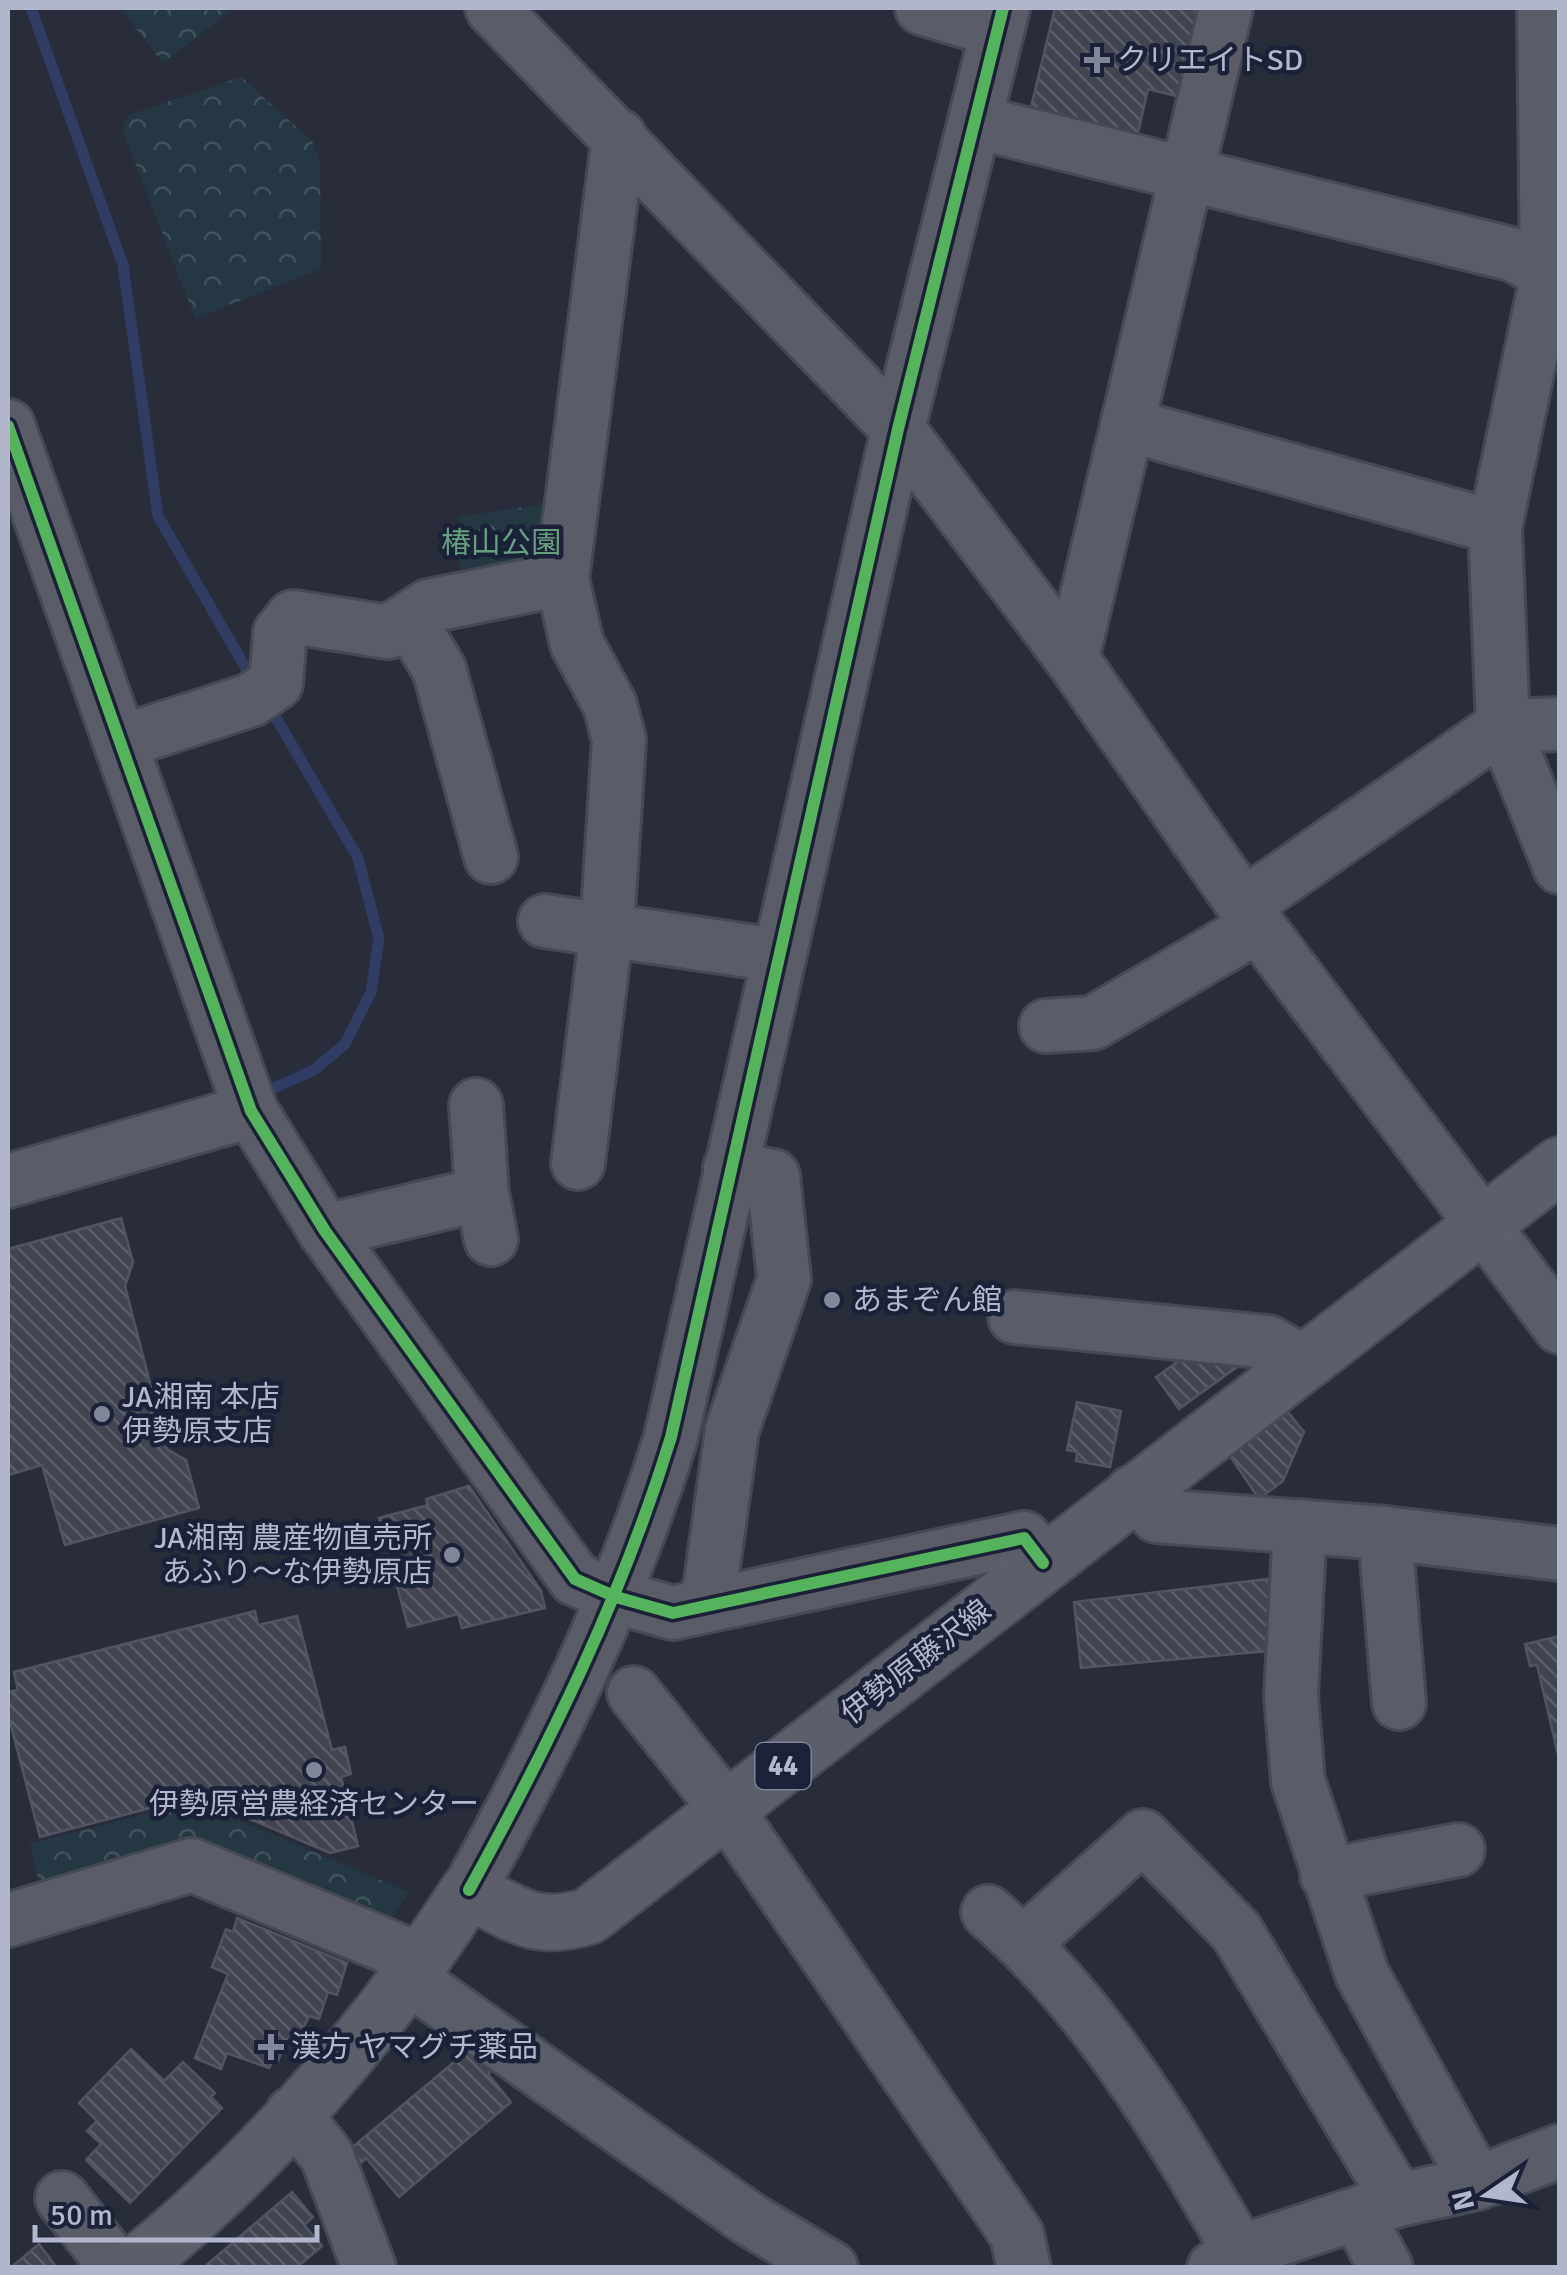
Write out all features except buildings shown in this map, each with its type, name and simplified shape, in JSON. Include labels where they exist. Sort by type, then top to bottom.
[{"type":"main road","name":"伊勢原藤沢線","points":[[469,1890],[533,1924],[559,1926],[589,1916],[1560,1165]]},
{"type":"main road","points":[[135,2265],[208,2202],[293,2113],[416,1970],[469,1890]]},
{"type":"street","points":[[492,8],[898,429],[1072,659],[1251,915],[1560,1327]]},
{"type":"street","points":[[469,1890],[527,1785],[616,1597],[671,1437],[776,956],[898,429],[1000,19],[922,8]]},
{"type":"street","points":[[1072,659],[1226,8]]},
{"type":"street","points":[[1544,8],[1553,279],[1495,527],[1503,726],[1560,867]]},
{"type":"street","points":[[976,122],[1515,255],[1553,279]]},
{"type":"street","points":[[578,1164],[608,928],[618,740],[610,705],[577,644],[562,579],[618,136]]},
{"type":"street","points":[[1128,425],[1495,527]]},
{"type":"street","points":[[8,426],[251,1111],[325,1231],[575,1579],[616,1597],[672,1613],[1024,1538],[1043,1563]]},
{"type":"street","points":[[121,742],[263,691],[280,633],[292,617],[388,632],[429,606],[562,579]]},
{"type":"street","points":[[409,620],[438,669],[491,857]]},
{"type":"street","points":[[1046,1026],[1094,1023],[1251,915],[1503,726],[1560,724]]},
{"type":"street","points":[[545,921],[776,956]]},
{"type":"street","points":[[325,1231],[486,1216],[476,1105]]},
{"type":"street","points":[[8,1181],[251,1111]]},
{"type":"street","points":[[701,1604],[710,1588],[732,1430],[784,1279],[773,1176],[730,1168]]},
{"type":"street","points":[[1015,1317],[1268,1342],[1303,1362]]},
{"type":"street","points":[[1133,1492],[1156,1516],[1385,1533],[1560,1554]]},
{"type":"street","points":[[1300,1526],[1291,1696],[1298,1781],[1362,1974],[1477,2183]]},
{"type":"street","points":[[1385,1533],[1399,1703]]},
{"type":"street","points":[[634,1693],[727,1810],[1016,2236],[1024,2268]]},
{"type":"street","points":[[1386,2268],[1378,2207],[1236,1932],[1143,1836],[1006,1927],[1146,2091],[1227,2260],[1378,2207],[1477,2183],[1560,2151]]},
{"type":"street","points":[[1327,1875],[1458,1850]]},
{"type":"street","points":[[8,1920],[192,1865],[416,1970],[653,2154],[799,2260]]},
{"type":"street","points":[[293,2113],[327,2156],[369,2268]]},
{"type":"street","points":[[62,2198],[135,2265]]},
{"type":"green space","points":[[120,8],[234,8],[163,63]]},
{"type":"green space","points":[[241,77],[312,141],[320,163],[321,269],[195,318],[122,129],[128,115]]},
{"type":"green space","name":"椿山公園","points":[[557,502],[539,568],[443,588],[443,575],[460,570],[458,517]]},
{"type":"green space","points":[[218,1795],[224,1814],[409,1892],[385,1927],[193,1850],[41,1892],[30,1844]]},
{"type":"waterway","points":[[31,8],[123,265],[158,516],[255,684]]},
{"type":"waterway","points":[[268,704],[358,858],[379,939],[371,992],[345,1044],[314,1070],[272,1089]]},
{"type":"cycle path","points":[[469,1890],[528,1780],[607,1612],[671,1437],[898,429],[1003,8]]},
{"type":"cycle path","points":[[8,426],[251,1111],[325,1231],[575,1579],[616,1597],[673,1613],[1024,1538],[1043,1563]]},
{"type":"place","name":"クリエイトSD","points":[[1097,60]]},
{"type":"place","name":"あまぞん館","points":[[832,1300]]},
{"type":"place","name":"JA湘南 本店 伊勢原支店","points":[[102,1414]]},
{"type":"place","name":"JA湘南 農産物直売所 あふり～な伊勢原店","points":[[452,1555]]},
{"type":"place","name":"伊勢原営農経済センター","points":[[314,1770]]},
{"type":"place","name":"漢方 ヤマグチ薬品","points":[[271,2047]]}]
